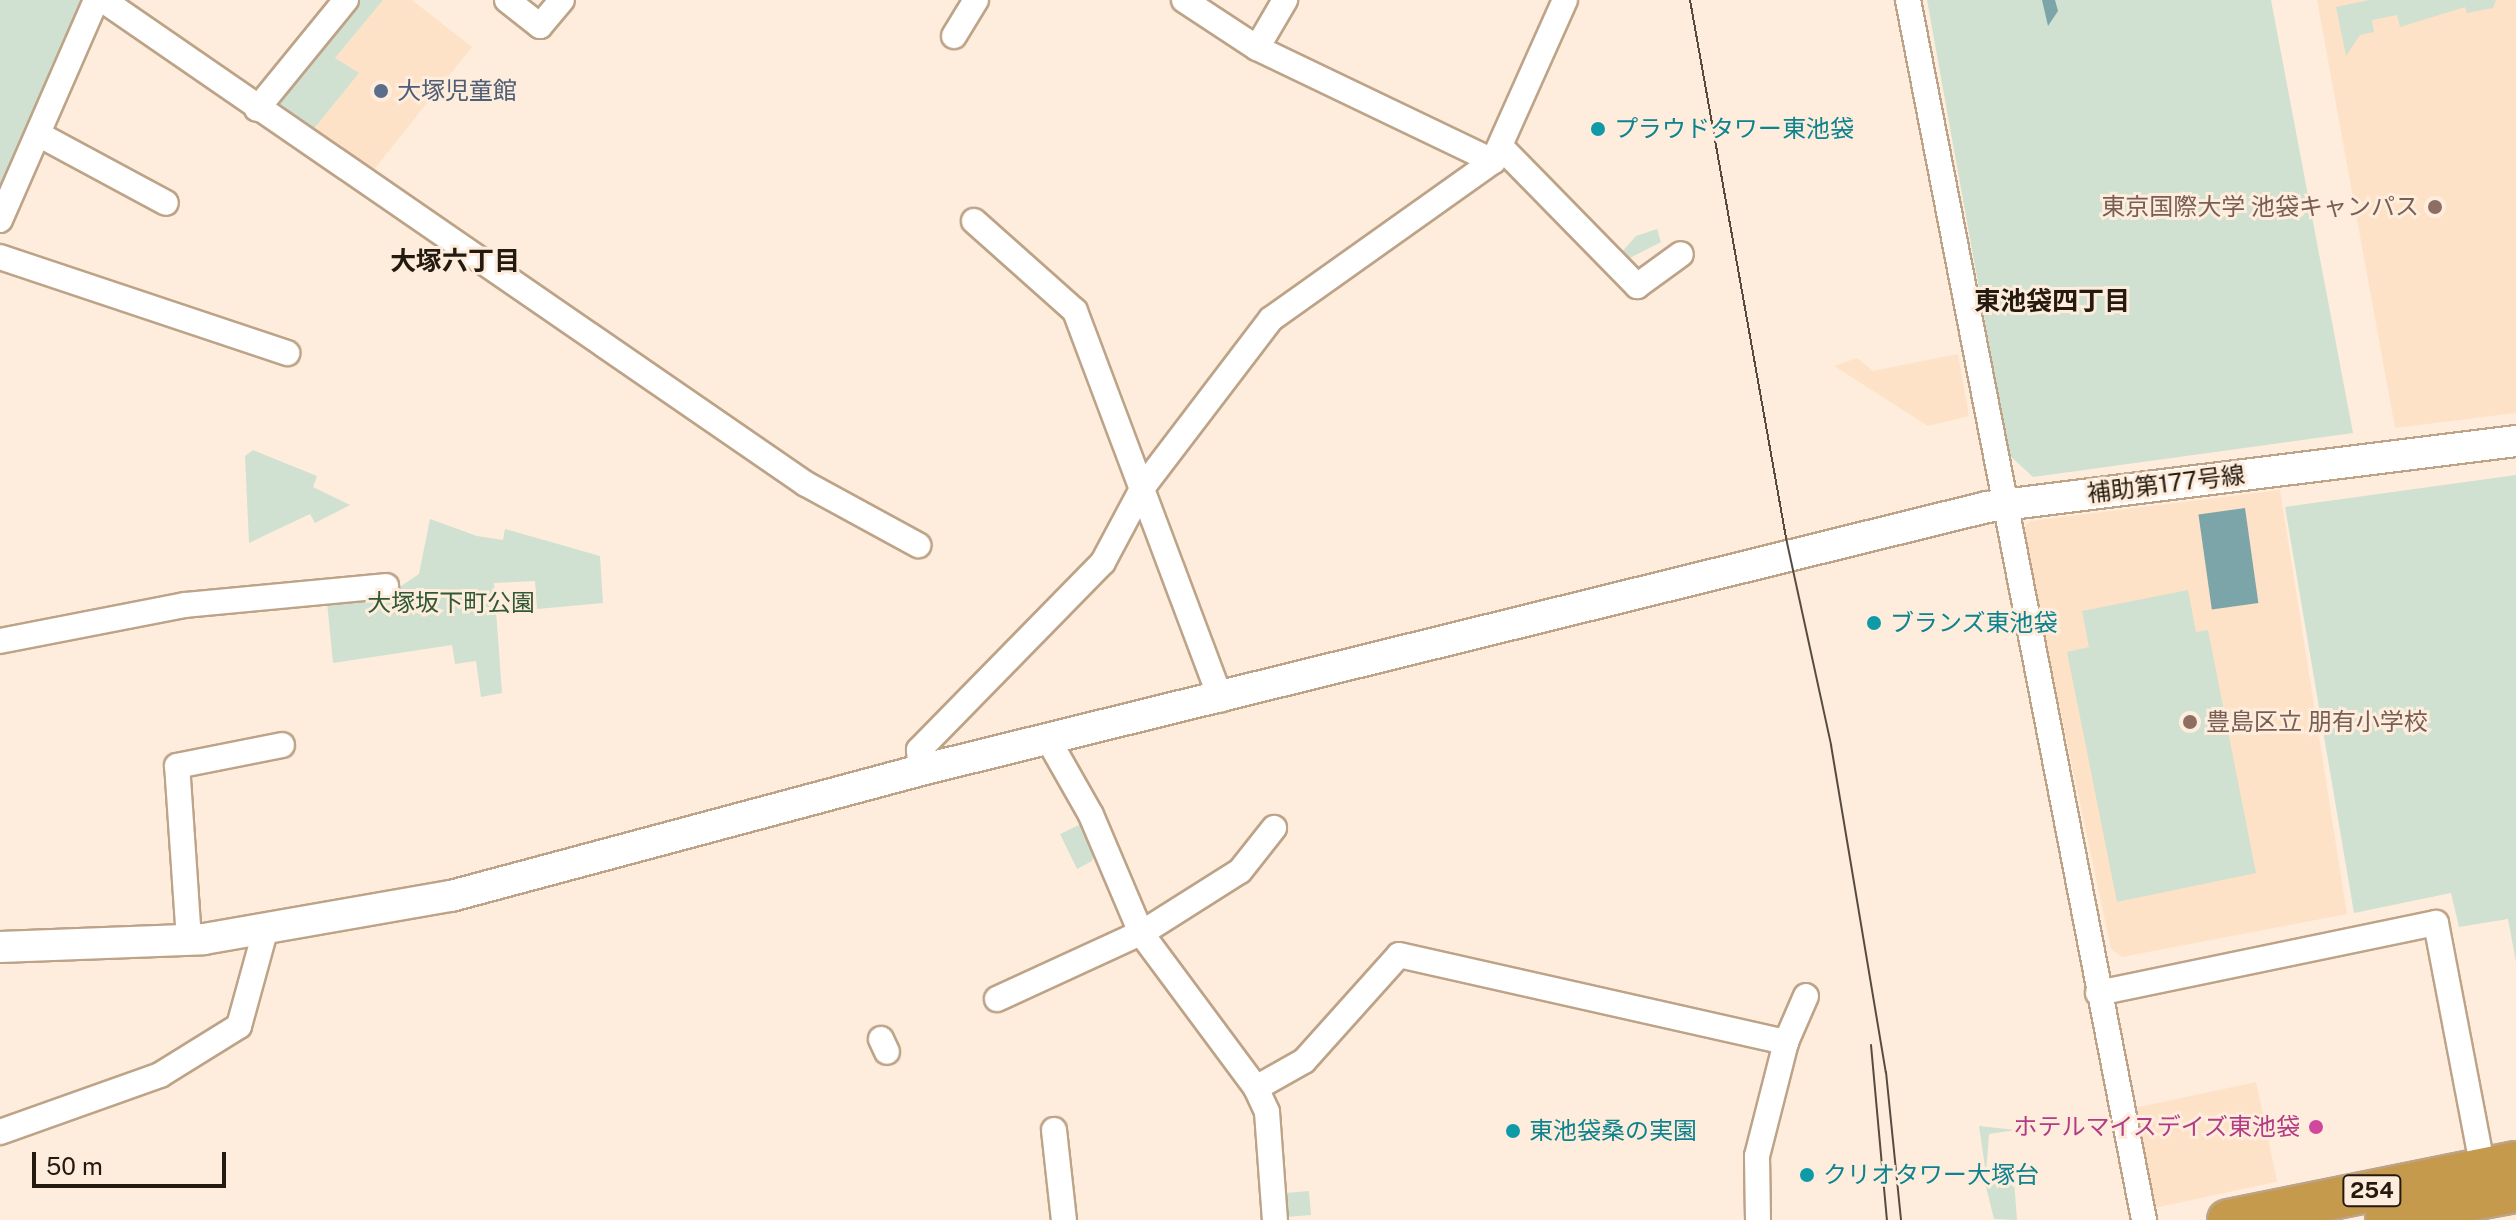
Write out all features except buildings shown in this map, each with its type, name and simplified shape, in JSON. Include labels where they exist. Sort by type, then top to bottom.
[{"type":"highway","name":"254","points":[[2228,1220],[2500,1188]]},
{"type":"highway","name":"254","points":[[2366,1220],[2500,1188]]},
{"type":"street","points":[[0,220],[96,0]]},
{"type":"street","points":[[103,0],[257,109],[806,484],[918,545]]},
{"type":"street","points":[[257,109],[346,0]]},
{"type":"street","points":[[507,0],[540,26],[562,0]]},
{"type":"street","points":[[954,36],[976,0]]},
{"type":"street","points":[[1184,0],[1257,48],[1498,155],[1637,286],[1681,254]]},
{"type":"street","points":[[1257,48],[1285,0]]},
{"type":"street","points":[[921,770],[919,750],[1103,562],[1143,487],[1271,319],[1498,155],[1565,0]]},
{"type":"street","points":[[1908,0],[2001,505],[2144,1220]]},
{"type":"street","points":[[38,134],[166,203]]},
{"type":"street","points":[[974,221],[1075,311],[1221,700]]},
{"type":"street","points":[[0,257],[287,353]]},
{"type":"street","name":"補助第177号線","points":[[0,947],[189,940],[451,896],[921,770],[1221,700],[1819,544],[2001,505],[2516,441]]},
{"type":"street","points":[[0,641],[185,605],[386,586]]},
{"type":"street","points":[[1049,741],[1091,815],[1141,933],[1256,1088],[1267,1112],[1275,1220]]},
{"type":"street","points":[[189,940],[177,766],[282,745]]},
{"type":"street","points":[[997,999],[1141,933],[1240,871],[1274,828]]},
{"type":"street","points":[[2098,993],[2436,923],[2500,1188]]},
{"type":"street","points":[[0,1132],[160,1075],[239,1026],[266,928]]},
{"type":"street","points":[[1256,1088],[1304,1061],[1399,955],[1786,1042]]},
{"type":"street","points":[[1758,1220],[1757,1156],[1786,1042],[1806,996]]},
{"type":"street","points":[[1054,1130],[1064,1220]]},
{"type":"shaded area","points":[[383,0],[412,0],[472,47],[364,182],[304,141],[358,74],[335,58]]},
{"type":"shaded area","name":"東京国際大学 池袋キャンパス","points":[[2317,0],[2516,0],[2516,413],[2395,428]]},
{"type":"shaded area","points":[[1958,354],[1969,416],[1928,426],[1834,366],[1857,358],[1873,371]]},
{"type":"shaded area","name":"豊島区立 朋有小学校","points":[[2280,490],[2347,914],[2122,957],[2111,949],[2022,530],[2030,521]]},
{"type":"shaded area","points":[[2256,1082],[2277,1182],[2153,1208],[2132,1108]]},
{"type":"green space","points":[[0,0],[83,0],[0,185]]},
{"type":"green space","points":[[347,0],[383,0],[335,58],[359,73],[304,141],[260,111]]},
{"type":"green space","points":[[1927,0],[2271,0],[2353,433],[2033,477],[2009,455]]},
{"type":"green space","points":[[2369,0],[2496,0],[2493,8],[2467,13],[2465,7],[2400,27],[2397,15],[2372,20],[2374,32],[2360,35],[2346,56],[2336,7]]},
{"type":"green space","points":[[1657,229],[1661,242],[1626,260],[1620,254],[1636,236]]},
{"type":"green space","points":[[253,450],[317,476],[313,487],[350,505],[315,523],[310,514],[249,543],[245,456]]},
{"type":"green space","points":[[2516,475],[2516,962],[2508,919],[2459,927],[2451,893],[2354,913],[2285,507]]},
{"type":"green space","name":"大塚坂下町公園","points":[[430,519],[477,536],[503,540],[505,529],[600,556],[603,603],[537,609],[535,581],[494,583],[502,693],[481,697],[476,661],[455,664],[452,645],[333,663],[327,602],[382,599],[419,574]]},
{"type":"green space","points":[[2188,590],[2196,632],[2208,630],[2256,873],[2117,902],[2067,652],[2089,647],[2082,611]]},
{"type":"green space","points":[[1081,824],[1095,849],[1092,861],[1077,869],[1060,834]]},
{"type":"green space","points":[[1979,1126],[2016,1130],[1989,1134],[1986,1174]]},
{"type":"green space","points":[[1984,1179],[2014,1180],[2017,1220],[1994,1219]]},
{"type":"green space","points":[[1309,1191],[1311,1215],[1287,1217],[1285,1193]]},
{"type":"water","points":[[2042,0],[2055,0],[2058,11],[2048,26]]},
{"type":"water","points":[[2245,508],[2258,603],[2212,610],[2198,515]]},
{"type":"tram line","points":[[1690,0],[1786,538],[1831,745],[1886,1072],[1901,1220]]},
{"type":"tram line","points":[[1871,1045],[1887,1220]]},
{"type":"place","name":"大塚児童館","points":[[381,91]]},
{"type":"place","name":"プラウドタワー東池袋","points":[[1598,129]]},
{"type":"place","name":"東京国際大学 池袋キャンパス","points":[[2435,207]]},
{"type":"place","name":"ブランズ東池袋","points":[[1874,623]]},
{"type":"place","name":"豊島区立 朋有小学校","points":[[2190,722]]},
{"type":"place","name":"ホテルマイスデイズ東池袋","points":[[2316,1127]]},
{"type":"place","name":"東池袋桑の実園","points":[[1513,1131]]},
{"type":"place","name":"クリオタワー大塚台","points":[[1807,1175]]},
{"type":"district","name":"大塚六丁目","points":[[455,261]]},
{"type":"district","name":"東池袋四丁目","points":[[2052,301]]}]
